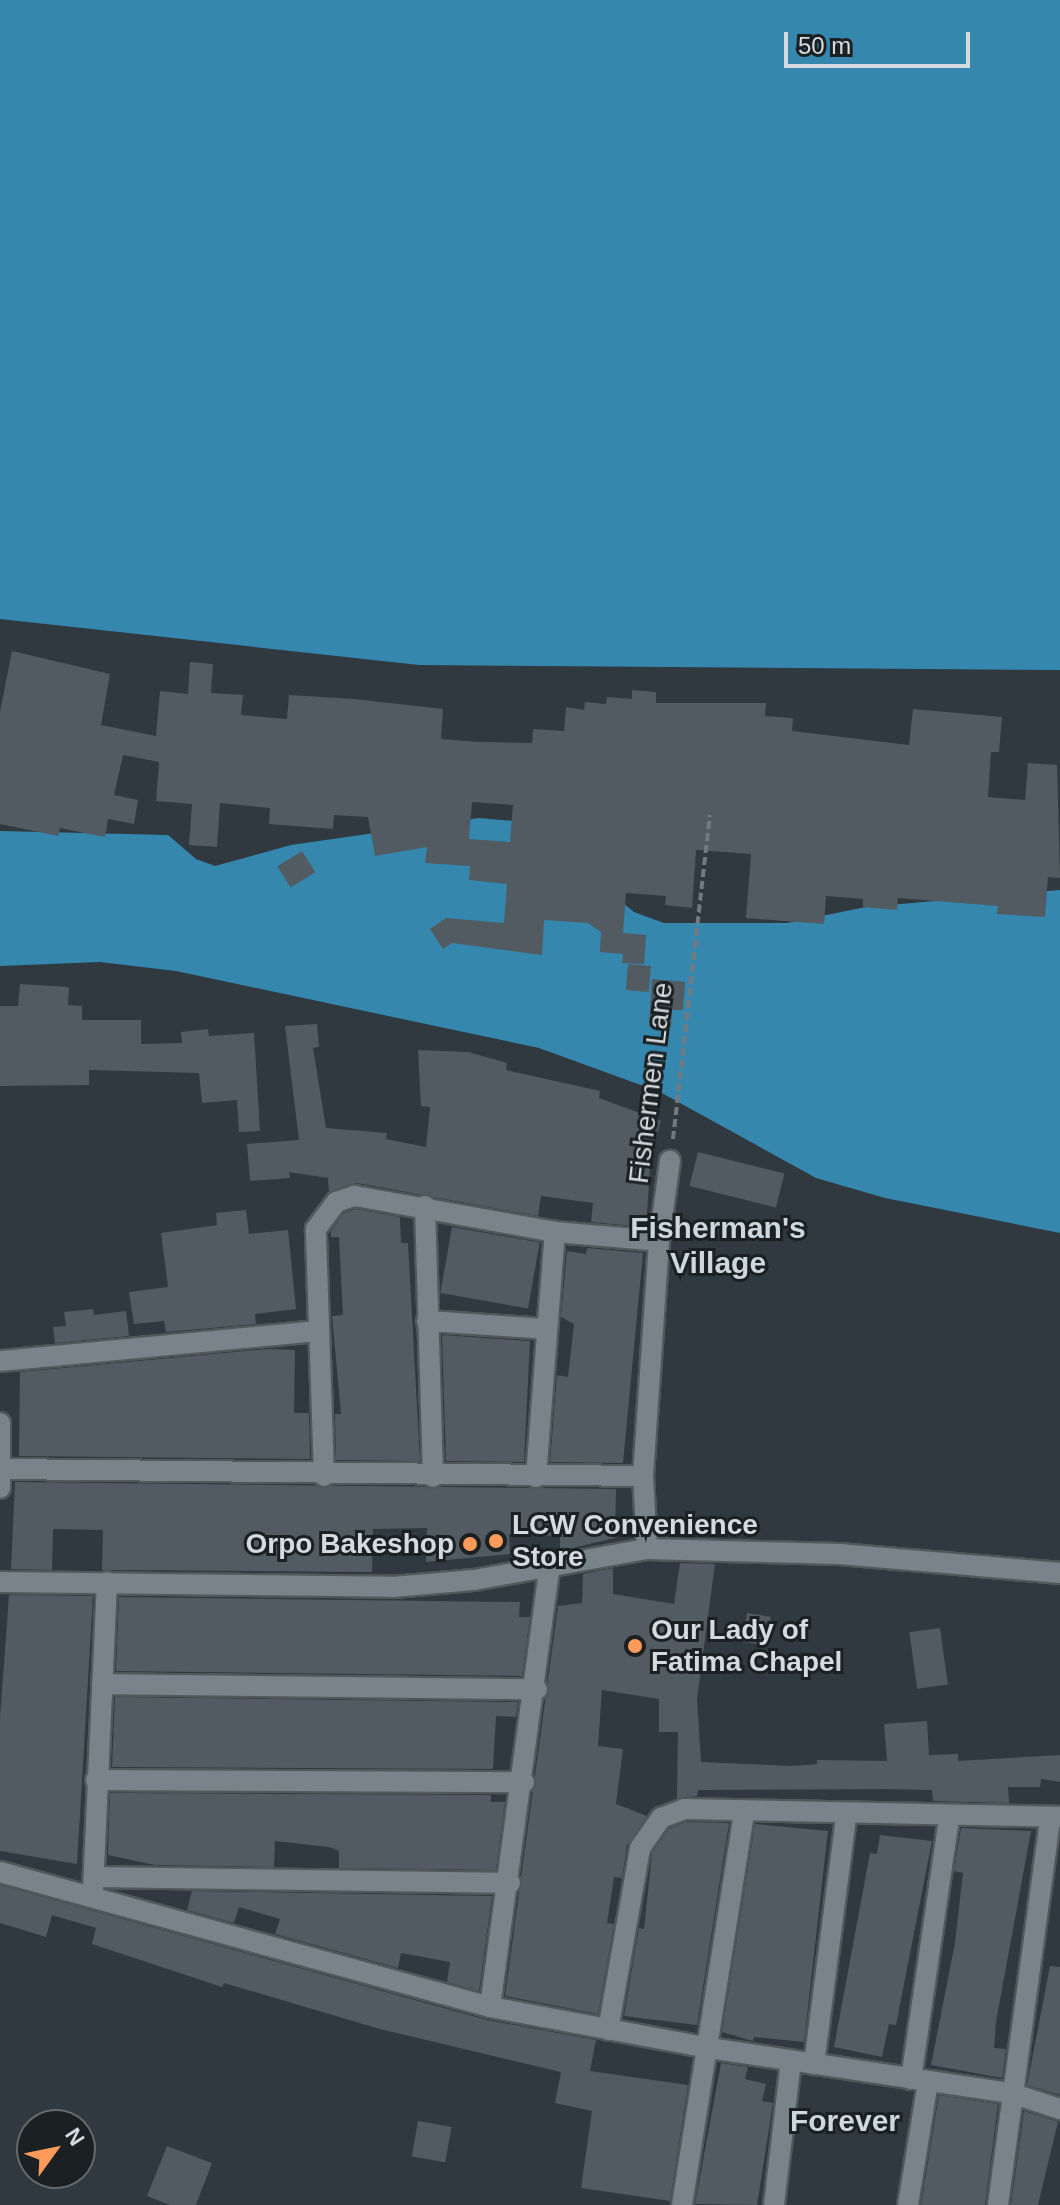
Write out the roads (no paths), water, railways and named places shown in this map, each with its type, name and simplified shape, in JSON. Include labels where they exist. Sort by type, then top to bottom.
[{"type":"street","name":"Fishermen Lane","points":[[647,1549],[643,1476],[659,1241],[670,1161]]},
{"type":"street","points":[[324,1476],[316,1229],[322,1214],[336,1202],[355,1196],[425,1206],[555,1232],[659,1241]]},
{"type":"street","points":[[425,1206],[433,1477]]},
{"type":"street","points":[[536,1477],[555,1232]]},
{"type":"street","points":[[427,1321],[547,1329]]},
{"type":"street","points":[[0,1361],[319,1331]]},
{"type":"street","points":[[0,1423],[0,1475],[643,1476]]},
{"type":"street","points":[[0,1582],[393,1587],[474,1580],[647,1549],[839,1554],[1060,1573]]},
{"type":"street","points":[[490,2007],[537,1689],[550,1566]]},
{"type":"street","points":[[94,1886],[96,1780],[107,1582]]},
{"type":"street","points":[[102,1684],[537,1689]]},
{"type":"street","points":[[96,1780],[524,1782]]},
{"type":"street","points":[[608,2030],[640,1848],[648,1830],[684,1809],[846,1816],[1055,1818],[1011,2093],[998,2205]]},
{"type":"street","points":[[682,2205],[744,1812]]},
{"type":"street","points":[[814,2064],[846,1816]]},
{"type":"street","points":[[908,2205],[949,1818]]},
{"type":"street","points":[[0,1872],[94,1886],[490,2007],[709,2048],[1011,2093],[1060,2109]]},
{"type":"street","points":[[94,1886],[510,1883]]},
{"type":"street","points":[[774,2205],[791,2061]]},
{"type":"water","points":[[0,0],[1060,0],[1060,670],[419,665],[0,619]]},
{"type":"water","points":[[479,818],[526,822],[634,912],[664,923],[787,923],[866,907],[1060,890],[1060,1233],[885,1198],[816,1178],[660,1092],[539,1048],[176,971],[100,962],[0,966],[0,831],[168,835],[196,859],[215,866],[291,845]]},
{"type":"place","name":"LCW Convenience Store","points":[[496,1541]]},
{"type":"place","name":"Orpo Bakeshop","points":[[470,1544]]},
{"type":"place","name":"Our Lady of Fatima Chapel","points":[[635,1646]]},
{"type":"district","name":"Fisherman's Village","points":[[718,1245]]},
{"type":"district","name":"Forever","points":[[845,2121]]}]
